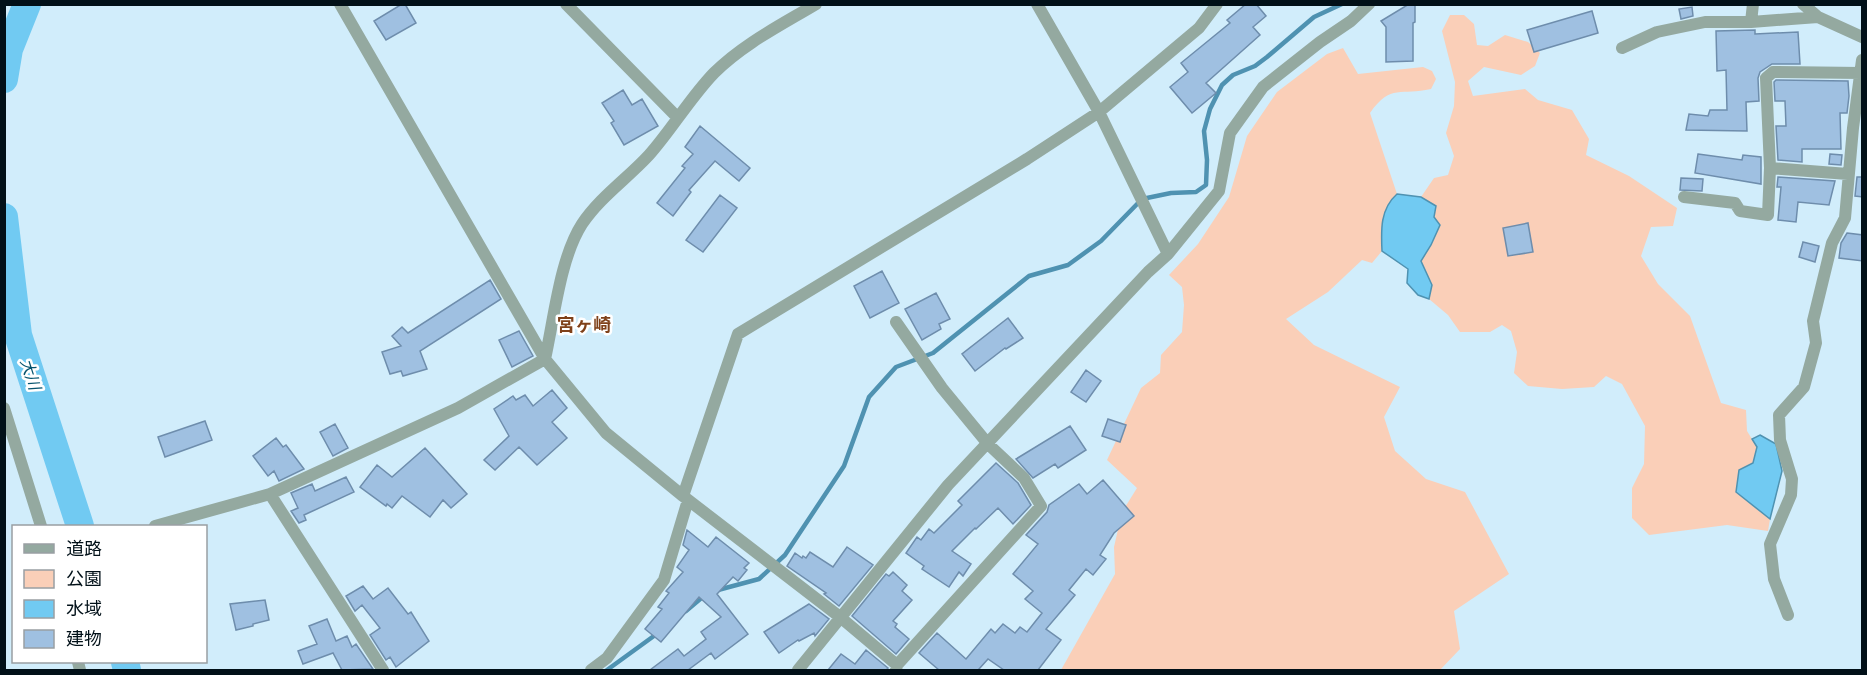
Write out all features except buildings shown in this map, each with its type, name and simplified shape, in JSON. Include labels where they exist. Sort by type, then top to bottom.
[{"type":"street","points":[[566,4],[677,117]]},
{"type":"street","points":[[159,525],[270,494],[458,408],[545,359],[567,256],[582,224],[612,190],[649,154],[715,72],[750,43],[816,4]]},
{"type":"street","points":[[1037,4],[1099,112],[1168,254]]},
{"type":"street","points":[[591,670],[607,658],[664,580],[686,498],[738,334],[1028,159],[1099,112],[1199,28],[1217,4]]},
{"type":"street","points":[[798,670],[948,485],[1148,272],[1168,254],[1219,191],[1230,133],[1263,87],[1320,42],[1351,21],[1369,4]]},
{"type":"street","points":[[1751,22],[1753,4]]},
{"type":"street","points":[[1803,4],[1818,17],[1863,37]]},
{"type":"street","points":[[345,6],[545,359],[606,433],[840,617],[897,668],[1041,506],[1024,478],[988,444],[942,388],[897,322]]},
{"type":"street","points":[[1622,48],[1658,32],[1705,21],[1751,22],[1818,17]]},
{"type":"street","points":[[1684,197],[1735,203],[1740,211],[1768,215],[1770,168],[1766,78],[1773,72],[1862,67],[1848,174],[1845,218],[1832,243],[1813,321],[1816,343],[1804,387],[1779,415],[1780,440],[1792,479],[1791,495],[1770,544],[1774,579],[1788,615]]},
{"type":"street","points":[[1770,168],[1848,174]]},
{"type":"street","points":[[4,408],[41,525]]},
{"type":"street","points":[[270,494],[383,670]]},
{"type":"green space","points":[[1450,15],[1464,15],[1474,24],[1477,45],[1488,46],[1505,35],[1528,42],[1540,53],[1535,66],[1521,75],[1484,67],[1468,81],[1473,96],[1525,89],[1538,100],[1572,110],[1589,139],[1586,155],[1629,176],[1677,208],[1673,226],[1651,227],[1641,256],[1658,284],[1690,316],[1721,403],[1746,410],[1747,431],[1757,447],[1753,463],[1736,492],[1770,519],[1768,531],[1727,525],[1649,535],[1632,518],[1632,488],[1644,464],[1645,426],[1622,384],[1606,376],[1594,387],[1562,389],[1528,386],[1514,373],[1517,352],[1511,331],[1502,325],[1490,332],[1460,332],[1448,315],[1429,299],[1432,285],[1421,261],[1431,245],[1434,217],[1421,197],[1434,178],[1448,175],[1454,156],[1446,133],[1454,106],[1455,82],[1442,31]]},
{"type":"green space","points":[[1343,48],[1358,74],[1423,67],[1432,71],[1436,79],[1431,89],[1391,94],[1377,104],[1370,113],[1397,194],[1387,206],[1385,213],[1382,228],[1382,251],[1372,263],[1362,260],[1328,292],[1286,319],[1314,345],[1400,387],[1384,417],[1395,451],[1426,479],[1465,492],[1509,574],[1454,611],[1460,649],[1440,670],[1061,670],[1115,574],[1114,547],[1122,512],[1137,488],[1107,460],[1141,388],[1160,373],[1161,355],[1182,332],[1184,305],[1182,287],[1169,275],[1198,244],[1229,197],[1247,136],[1277,92],[1327,54]]},
{"type":"water","points":[[1397,194],[1421,197],[1436,206],[1434,217],[1440,225],[1421,261],[1432,285],[1429,299],[1418,295],[1407,283],[1408,269],[1382,251],[1382,228],[1385,213],[1387,206]]},
{"type":"water","points":[[1760,435],[1776,444],[1782,471],[1770,519],[1736,492],[1739,470],[1753,463],[1757,447],[1752,439]]},
{"type":"waterway","name":"大川","points":[[4,79],[9,49],[27,4]]},
{"type":"waterway","points":[[718,590],[759,579],[785,555],[844,466],[869,397],[896,367],[933,353],[1029,276],[1068,265],[1101,241],[1142,199],[1171,193],[1196,192],[1206,185],[1207,160],[1204,131],[1210,109],[1222,85],[1233,75],[1255,66],[1314,17],[1342,4]]},
{"type":"waterway","name":"大川","points":[[4,217],[18,335],[80,525]]},
{"type":"waterway","points":[[686,611],[705,595]]},
{"type":"waterway","points":[[607,670],[658,633]]},
{"type":"waterway","name":"大川","points":[[125,663],[127,670]]},
{"type":"district","name":"宮ヶ崎","points":[[584,325]]}]
